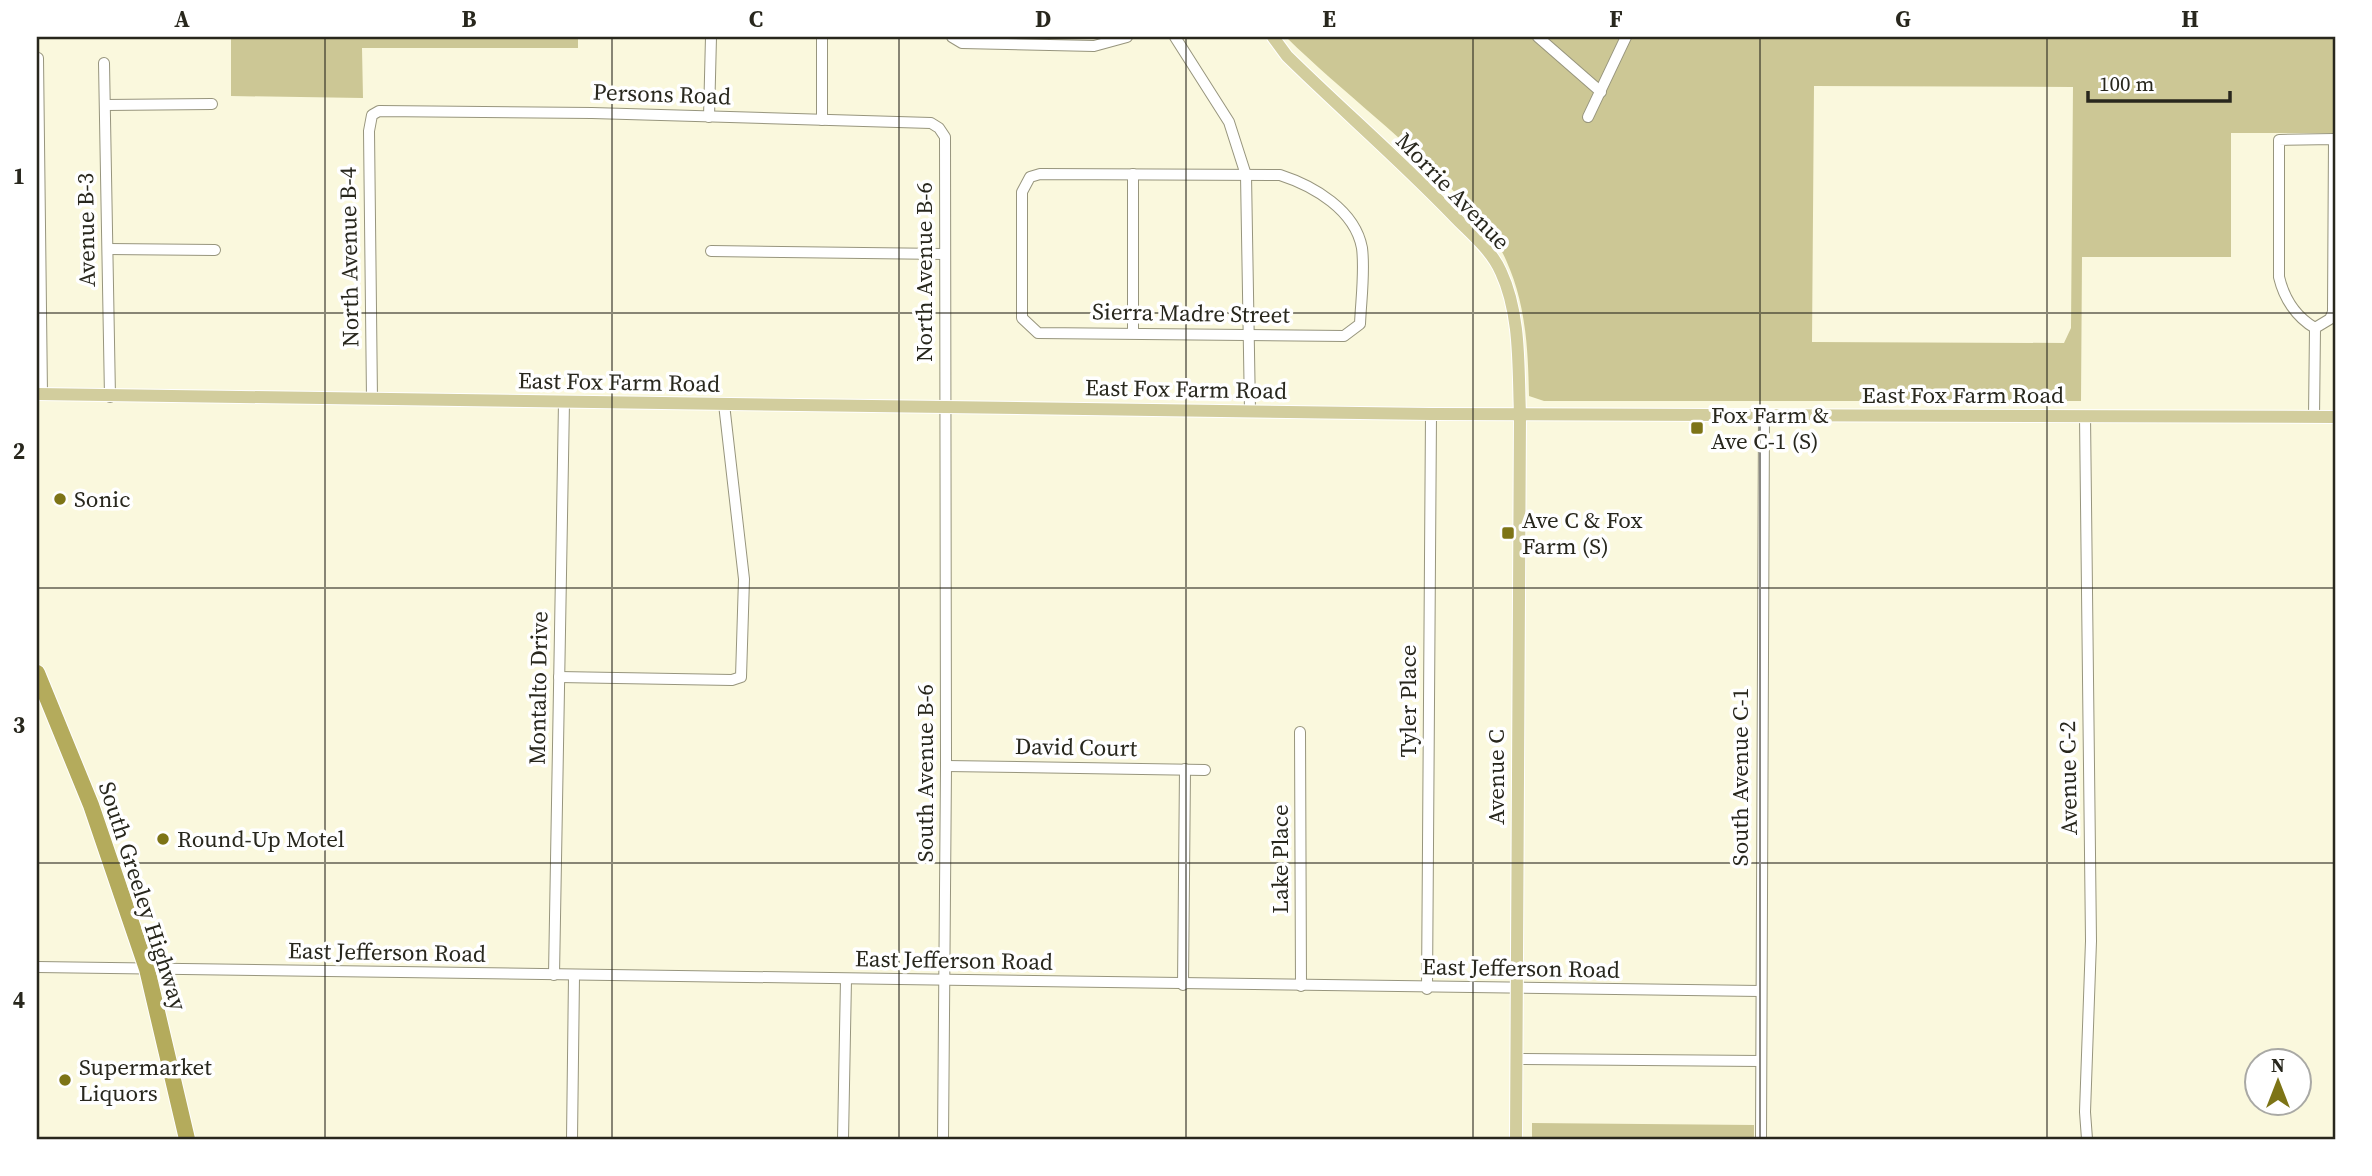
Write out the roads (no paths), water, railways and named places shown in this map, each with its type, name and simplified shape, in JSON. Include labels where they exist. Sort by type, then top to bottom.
[{"type":"highway","name":"South Greeley Highway","points":[[37,673],[85,790],[148,969],[187,1139]]},
{"type":"main road","name":"Morrie Avenue","points":[[1273,37],[1287,57],[1423,184],[1489,252],[1501,273],[1516,331],[1520,414]]},
{"type":"main road","name":"East Fox Farm Road","points":[[39,394],[1431,414],[2335,417]]},
{"type":"main road","name":"Avenue C","points":[[1516,1139],[1520,414]]},
{"type":"street","points":[[709,117],[711,37]]},
{"type":"street","points":[[822,37],[822,120]]},
{"type":"street","points":[[952,37],[962,43],[1094,46],[1127,37]]},
{"type":"street","points":[[1175,37],[1229,122],[1246,175],[1250,411]]},
{"type":"street","points":[[1538,37],[1601,92]]},
{"type":"street","points":[[1588,117],[1626,37]]},
{"type":"street","points":[[38,58],[39,394]]},
{"type":"street","name":"Avenue B-3","points":[[104,63],[110,397]]},
{"type":"street","points":[[105,105],[212,104]]},
{"type":"street","name":"Persons Road","points":[[372,115],[395,109],[931,123],[939,128],[945,137]]},
{"type":"street","name":"North Avenue B-4","points":[[372,115],[369,131],[372,399]]},
{"type":"street","name":"North Avenue B-6","points":[[945,137],[946,407]]},
{"type":"street","points":[[2334,139],[2333,312],[2330,319],[2315,328],[2302,321],[2282,291],[2279,277],[2279,140],[2334,139]]},
{"type":"street","name":"Sierra Madre Street","points":[[1133,174],[1040,174],[1030,177],[1022,192],[1023,318],[1038,333],[1344,336],[1360,324],[1362,248],[1355,227],[1321,192],[1296,180],[1280,175],[1246,175]]},
{"type":"street","points":[[1133,333],[1133,174],[1246,175]]},
{"type":"street","points":[[108,248],[215,250]]},
{"type":"street","points":[[711,251],[945,254]]},
{"type":"street","points":[[2314,417],[2315,328]]},
{"type":"street","name":"Montalto Drive","points":[[554,975],[564,402]]},
{"type":"street","points":[[559,677],[732,680],[741,677],[744,579],[724,404]]},
{"type":"street","name":"South Avenue B-6","points":[[943,1139],[946,407]]},
{"type":"street","name":"Tyler Place","points":[[1427,989],[1431,414]]},
{"type":"street","name":"South Avenue C-1","points":[[1761,1139],[1764,415]]},
{"type":"street","name":"Avenue C-2","points":[[2085,416],[2091,941],[2085,1112],[2087,1139]]},
{"type":"street","name":"Lake Place","points":[[1300,732],[1301,986]]},
{"type":"street","name":"David Court","points":[[946,766],[1205,770]]},
{"type":"street","points":[[1184,985],[1185,769]]},
{"type":"street","name":"East Jefferson Road","points":[[37,967],[1427,989],[1760,991]]},
{"type":"street","points":[[572,1139],[574,976]]},
{"type":"street","points":[[843,1139],[846,979]]},
{"type":"street","points":[[1516,1059],[1760,1061]]},
{"type":"place","name":"Fox Farm & Ave C-1 (S)","points":[[1697,428]]},
{"type":"place","name":"Sonic","points":[[60,499]]},
{"type":"place","name":"Ave C & Fox Farm (S)","points":[[1508,533]]},
{"type":"place","name":"Round-Up Motel","points":[[163,839]]},
{"type":"place","name":"Supermarket Liquors","points":[[65,1080]]}]
